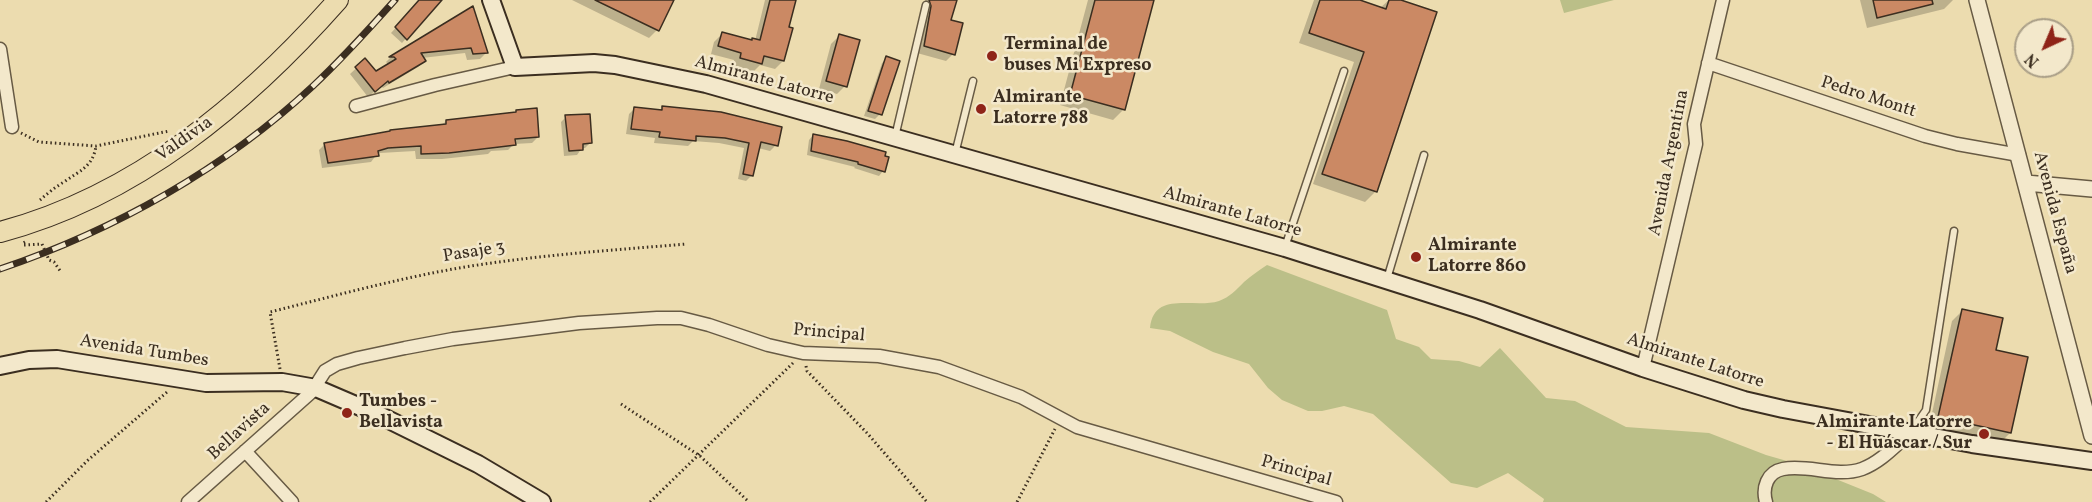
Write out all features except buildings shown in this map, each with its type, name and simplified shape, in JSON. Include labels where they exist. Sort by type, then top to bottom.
[{"type":"main road","points":[[490,0],[516,66]]},
{"type":"main road","name":"Valdivia","points":[[0,232],[33,222],[94,195],[185,142],[259,83],[302,40],[330,3]]},
{"type":"main road","name":"Almirante Latorre","points":[[516,66],[594,63],[645,69],[705,84],[1285,248],[1387,280],[1719,393],[1783,409],[1972,444],[2092,461]]},
{"type":"main road","name":"Avenida Tumbes","points":[[0,366],[29,360],[57,359],[206,383],[282,382],[316,388],[379,415],[468,459],[542,502]]},
{"type":"street","name":"Avenida Argentina","points":[[1643,368],[1696,144],[1694,124],[1723,0]]},
{"type":"street","name":"Avenida España","points":[[1977,0],[2092,436]]},
{"type":"street","points":[[0,49],[12,128]]},
{"type":"street","name":"Pedro Montt","points":[[1708,63],[1925,136],[2019,155]]},
{"type":"street","name":"Almirante Latorre","points":[[356,106],[516,66]]},
{"type":"street","points":[[2026,183],[2092,189]]},
{"type":"street","name":"Principal","points":[[316,388],[321,376],[330,367],[358,358],[453,339],[590,322],[681,318],[768,345],[803,353],[879,356],[939,367],[1021,397],[1061,419],[1096,433],[1336,502]]},
{"type":"street","name":"Bellavista","points":[[188,502],[316,388]]},
{"type":"street","points":[[1766,502],[1766,484],[1769,478],[1779,470],[1790,468],[1845,472],[1862,469],[1878,461],[1910,432]]},
{"type":"street","points":[[245,451],[292,502]]},
{"type":"lane","points":[[895,138],[926,5]]},
{"type":"lane","points":[[1285,248],[1344,71]]},
{"type":"lane","points":[[955,155],[973,81]]},
{"type":"lane","points":[[1387,280],[1424,155]]},
{"type":"lane","points":[[1910,432],[1926,410],[1954,231]]},
{"type":"path","points":[[12,128],[39,142],[96,146],[169,131],[185,142]]},
{"type":"path","points":[[48,193],[85,169],[93,158],[96,146]]},
{"type":"path","points":[[30,240],[23,243],[24,245],[42,244],[49,260],[54,262],[61,272]]},
{"type":"path","name":"Pasaje 3","points":[[282,382],[270,312],[364,288],[464,268],[549,256],[687,244]]},
{"type":"path","points":[[650,502],[700,456],[803,353]]},
{"type":"path","points":[[803,353],[807,371],[867,433],[927,502]]},
{"type":"path","points":[[46,502],[87,461],[181,380]]},
{"type":"path","points":[[621,404],[700,456],[749,502]]},
{"type":"path","points":[[1017,502],[1021,490],[1061,419]]},
{"type":"green space","points":[[1560,0],[1614,0],[1564,13]]},
{"type":"green space","points":[[1267,265],[1387,310],[1396,339],[1419,347],[1431,359],[1459,361],[1480,367],[1500,348],[1546,398],[1575,401],[1626,427],[1709,433],[1766,455],[1801,465],[1873,494],[1886,502],[1543,502],[1544,499],[1508,473],[1477,488],[1451,483],[1373,414],[1344,406],[1322,411],[1308,411],[1282,400],[1268,388],[1249,364],[1213,352],[1170,331],[1150,328],[1153,316],[1159,309],[1177,303],[1219,301]]},
{"type":"railway","points":[[0,269],[85,236],[126,216],[205,170],[243,144],[313,86],[395,0]]},
{"type":"place","name":"Terminal de buses Mi Expreso","points":[[992,56]]},
{"type":"place","name":"Almirante Latorre 788","points":[[981,109]]},
{"type":"place","name":"Almirante Latorre 860","points":[[1416,257]]},
{"type":"place","name":"Tumbes - Bellavista","points":[[347,413]]},
{"type":"place","name":"Almirante Latorre - El Huáscar / Sur","points":[[1984,434]]}]
